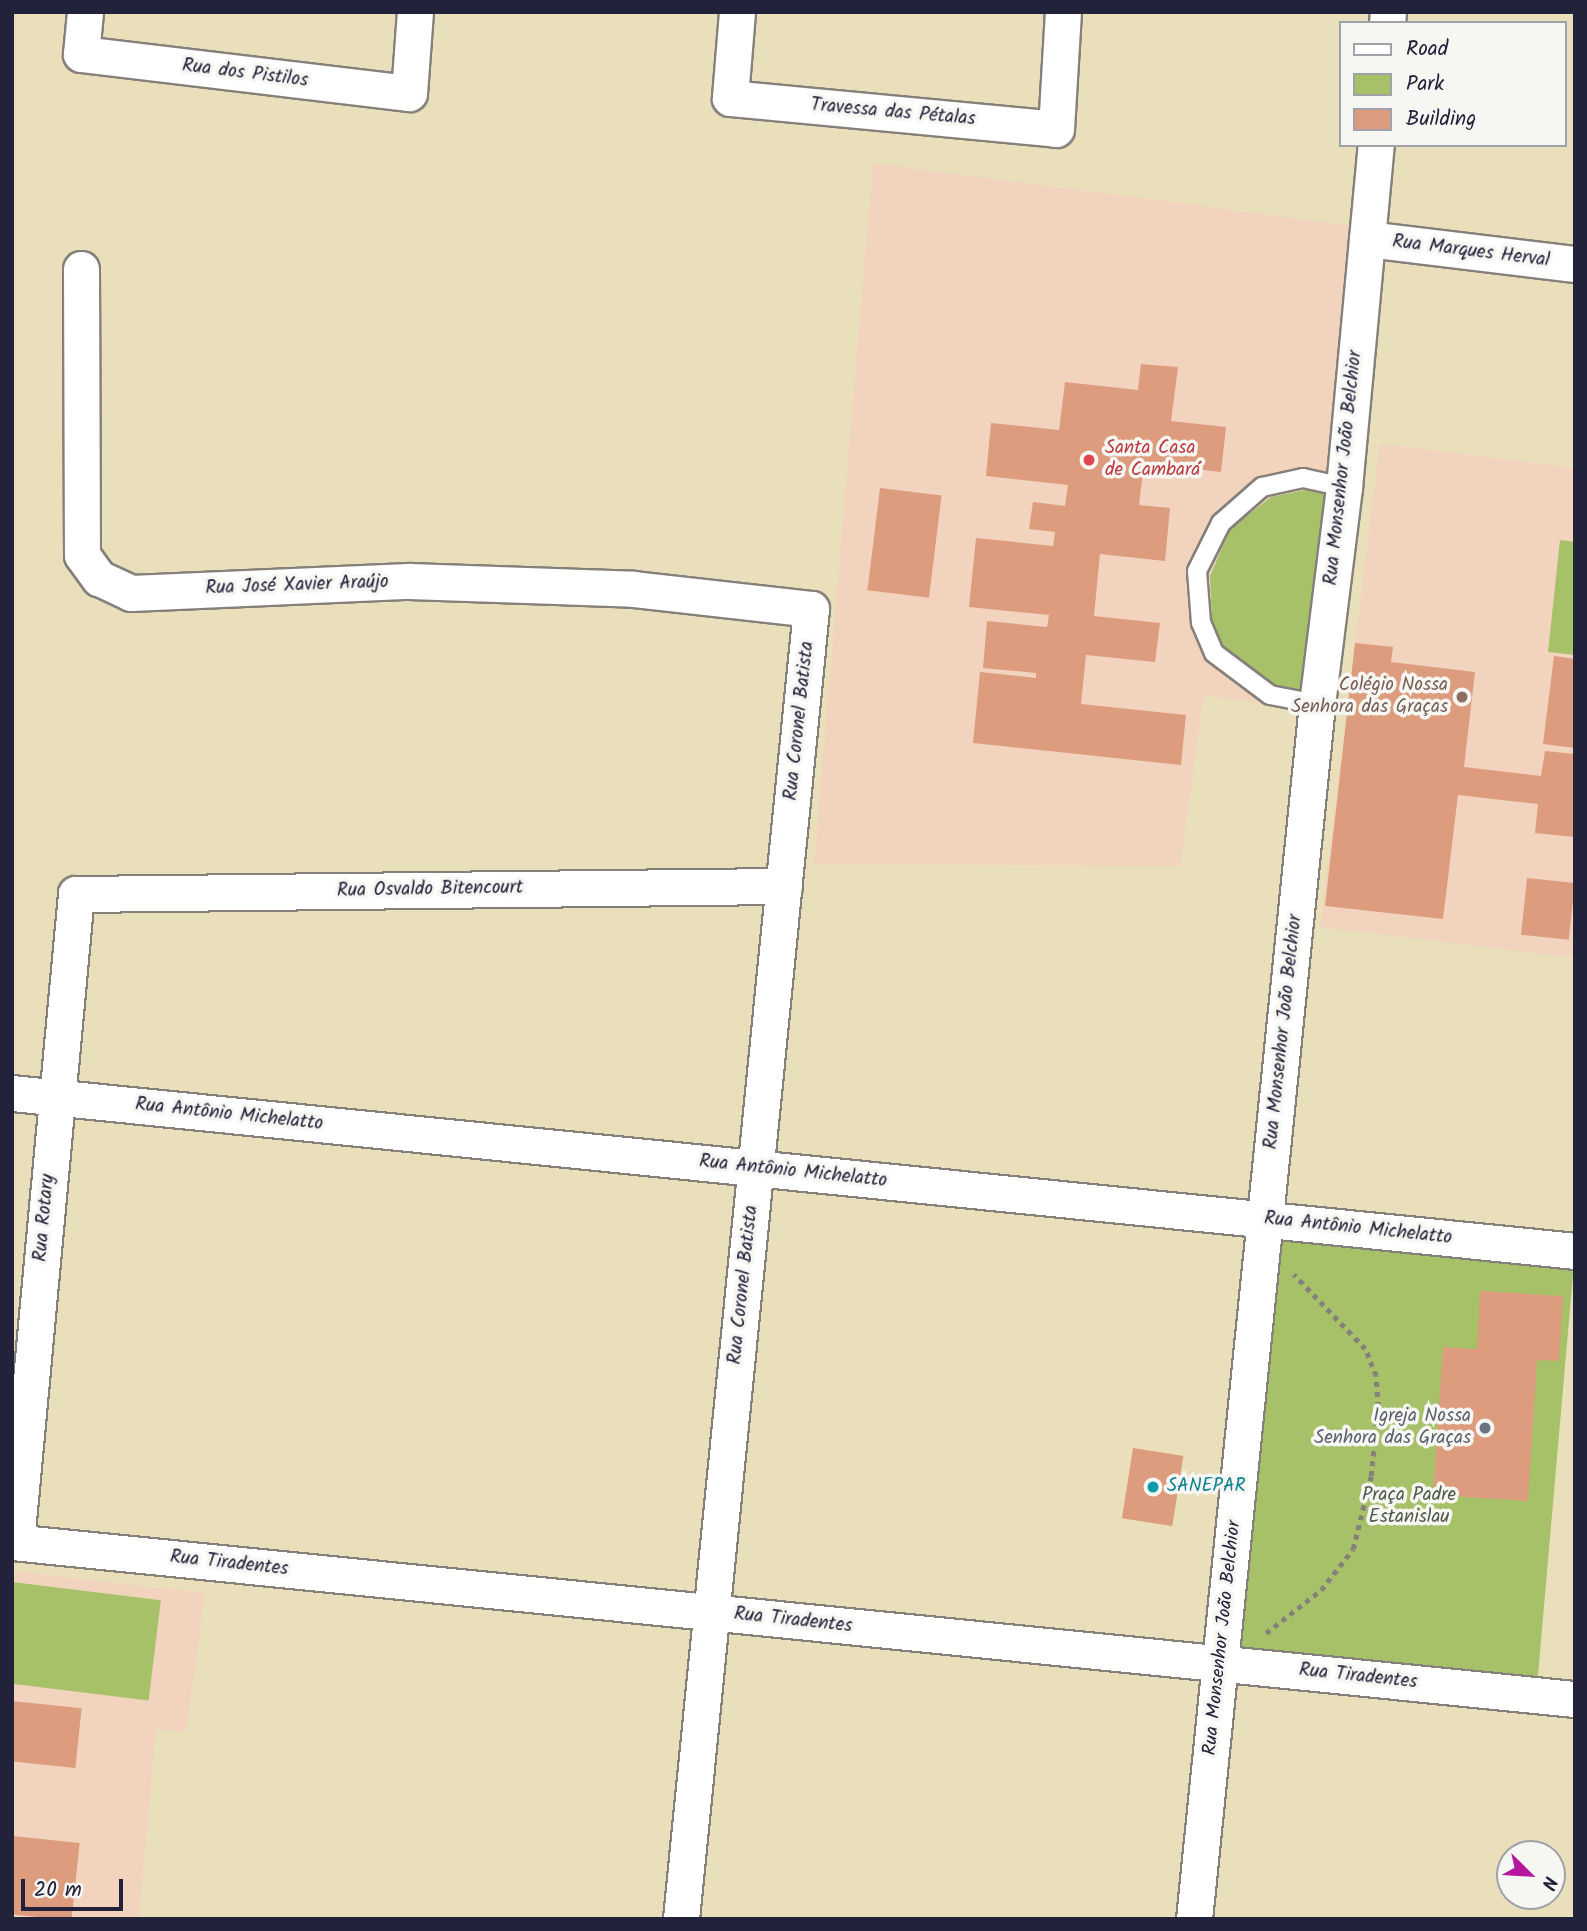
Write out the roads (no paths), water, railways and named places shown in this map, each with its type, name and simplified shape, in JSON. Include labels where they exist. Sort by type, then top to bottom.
[{"type":"street","name":"Rua dos Pistilos","points":[[85,12],[81,54],[409,93],[415,12]]},
{"type":"street","name":"Travessa das Pétalas","points":[[737,12],[730,98],[1056,129],[1063,12]]},
{"type":"street","name":"Rua Monsenhor João Belchior","points":[[1194,1919],[1317,704],[1344,487],[1376,147]]},
{"type":"street","name":"Rua Marques Herval","points":[[1367,239],[1575,264]]},
{"type":"street","name":"Rua José Xavier Araújo","points":[[81,269],[82,555],[99,579],[131,593],[409,581],[634,589],[811,609]]},
{"type":"street","name":"Rua Coronel Batista","points":[[681,1919],[811,609]]},
{"type":"street","name":"Rua Osvaldo Bitencourt","points":[[76,894],[784,886]]},
{"type":"street","name":"Rua Rotary","points":[[14,1542],[76,894]]},
{"type":"street","name":"Rua Antônio Michelatto","points":[[12,1093],[756,1168],[1264,1233],[1575,1251]]},
{"type":"street","name":"Rua Tiradentes","points":[[14,1542],[1575,1699]]},
{"type":"lane","points":[[1317,704],[1270,695],[1214,653],[1201,623],[1197,571],[1221,523],[1262,487],[1303,478],[1344,487]]},
{"type":"place","name":"Santa Casa de Cambará","points":[[1089,460]]},
{"type":"place","name":"Colégio Nossa Senhora das Graças","points":[[1462,697]]},
{"type":"place","name":"Igreja Nossa Senhora das Graças","points":[[1485,1428]]},
{"type":"place","name":"SANEPAR","points":[[1153,1487]]},
{"type":"park label","name":"Praça Padre Estanislau","points":[[1409,1507]]}]
